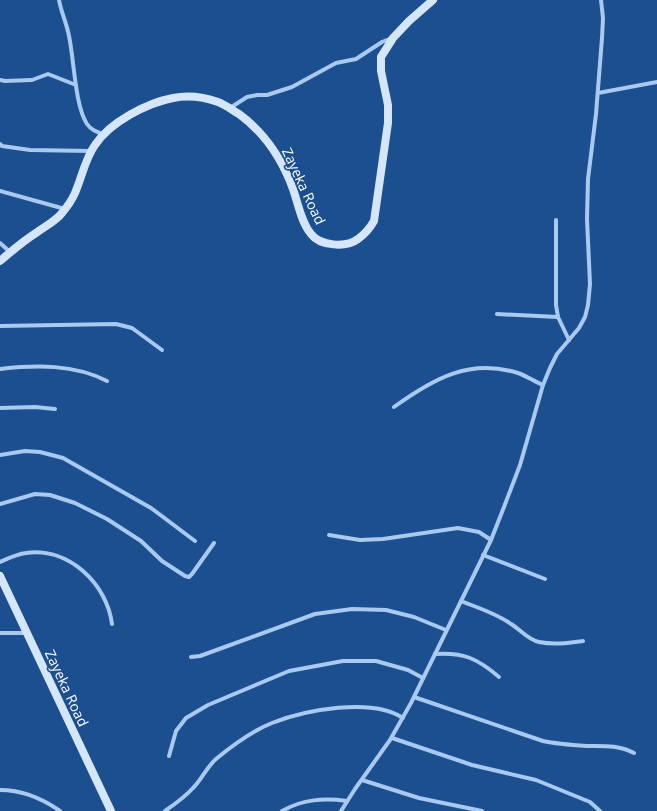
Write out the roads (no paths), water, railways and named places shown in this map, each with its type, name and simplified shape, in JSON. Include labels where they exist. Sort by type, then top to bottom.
[{"type":"street","points":[[59,0],[69,35],[76,85],[83,116],[87,124],[93,130],[103,134]]},
{"type":"street","name":"Zayeka Road","points":[[0,261],[61,214],[75,193],[91,151],[103,134],[115,124],[138,110],[173,98],[203,98],[218,102],[230,108],[256,128],[277,155],[311,234],[323,242],[334,244],[351,243],[357,240],[369,230],[374,221],[388,123],[388,105],[381,71],[380,57],[393,38],[409,21],[433,0]]},
{"type":"street","points":[[341,811],[392,738],[414,697],[491,540],[520,465],[543,385],[556,354],[579,328],[588,305],[590,284],[587,219],[588,179],[598,93],[602,38],[603,18],[601,0]]},
{"type":"street","points":[[230,108],[247,97],[268,95],[292,87],[336,63],[356,59],[382,42],[393,38]]},
{"type":"street","points":[[0,80],[32,80],[48,74],[76,85]]},
{"type":"street","points":[[598,93],[657,82]]},
{"type":"street","points":[[0,144],[2,146],[30,150],[91,151]]},
{"type":"street","points":[[0,191],[65,209]]},
{"type":"street","points":[[556,220],[556,305],[558,318],[569,340]]},
{"type":"street","points":[[0,243],[11,252]]},
{"type":"street","points":[[498,314],[558,318]]},
{"type":"street","points":[[0,326],[116,324],[132,328],[162,350]]},
{"type":"street","points":[[0,368],[33,365],[76,370],[94,374],[107,381]]},
{"type":"street","points":[[394,407],[409,396],[456,372],[483,367],[500,368],[520,374],[543,385]]},
{"type":"street","points":[[0,408],[35,407],[55,409]]},
{"type":"street","points":[[0,455],[25,451],[40,452],[63,458],[151,508],[194,541]]},
{"type":"street","points":[[0,504],[35,494],[50,495],[75,503],[107,519],[141,541],[162,561],[184,576],[189,577],[214,543]]},
{"type":"street","points":[[329,535],[360,540],[383,539],[458,528],[479,532],[491,540]]},
{"type":"street","points":[[0,562],[12,556],[27,552],[39,552],[66,558],[85,572],[99,589],[111,611],[112,624]]},
{"type":"street","points":[[483,555],[545,579]]},
{"type":"street","name":"Zayeka Road","points":[[1,578],[111,811]]},
{"type":"street","points":[[461,601],[495,614],[512,624],[526,636],[538,642],[557,644],[582,641]]},
{"type":"street","points":[[191,657],[200,656],[315,614],[352,609],[386,610],[414,617],[446,630]]},
{"type":"street","points":[[0,633],[26,633]]},
{"type":"street","points":[[435,654],[449,653],[474,659],[485,665],[499,677]]},
{"type":"street","points":[[169,756],[176,731],[186,718],[208,705],[289,671],[343,661],[376,661],[408,670],[423,678]]},
{"type":"street","points":[[414,697],[543,741],[559,744],[612,746],[634,753]]},
{"type":"street","points":[[165,811],[183,799],[194,788],[206,769],[224,753],[251,733],[272,723],[308,712],[330,708],[366,708],[390,711],[403,718]]},
{"type":"street","points":[[392,738],[472,766],[536,780],[590,802],[600,811]]},
{"type":"street","points":[[362,780],[418,798],[482,811]]},
{"type":"street","points":[[0,790],[34,796],[49,803],[60,811]]},
{"type":"street","points":[[282,811],[291,805],[317,799],[347,801]]}]
